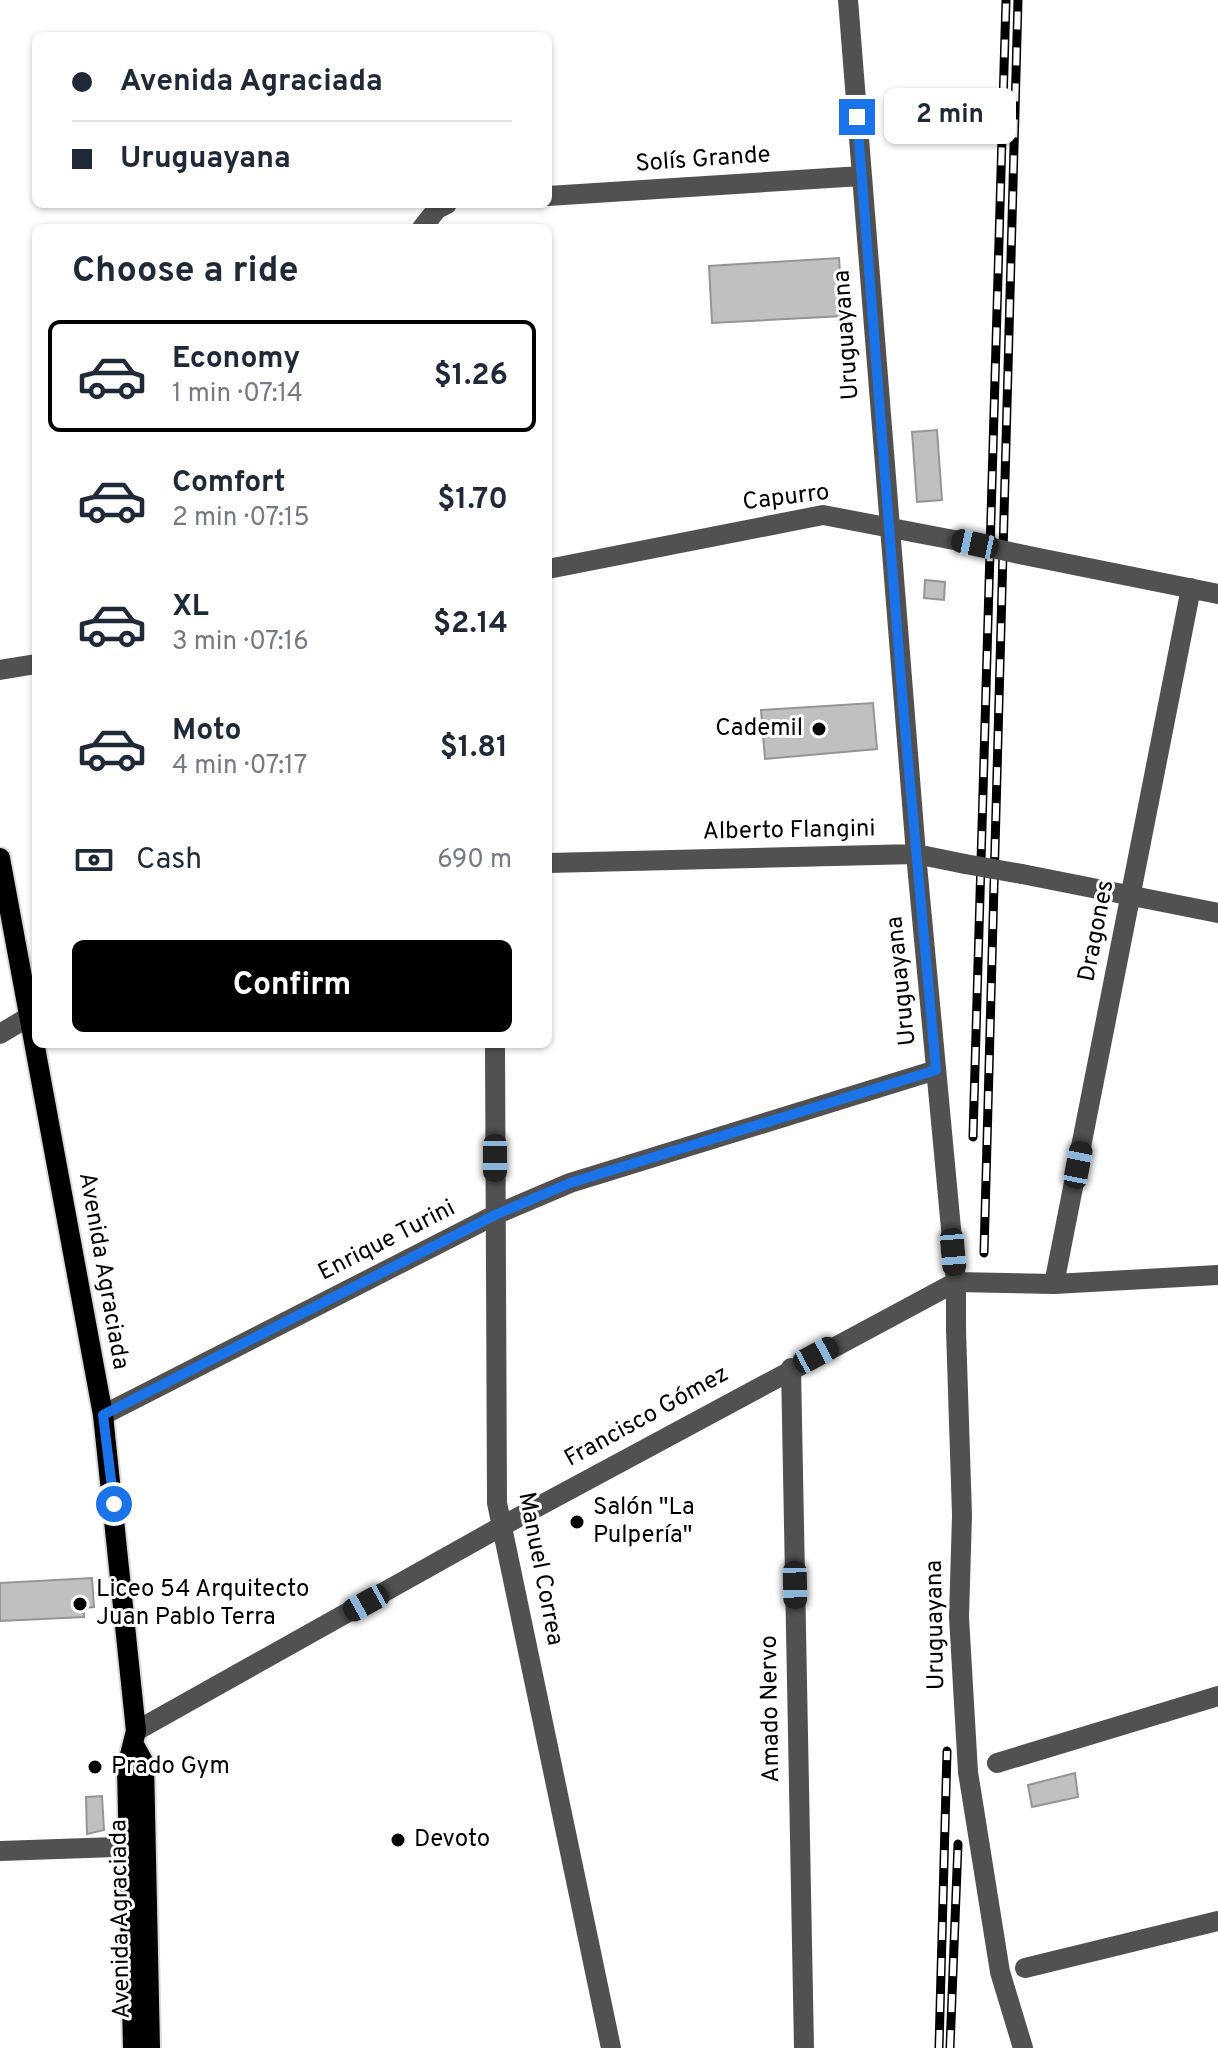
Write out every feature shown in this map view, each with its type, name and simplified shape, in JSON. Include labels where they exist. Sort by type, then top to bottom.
[{"type":"main road","name":"Avenida Agraciada","points":[[0,858],[32,1027]]},
{"type":"main road","name":"Avenida Agraciada","points":[[36,1048],[103,1415],[135,1737],[144,1763],[137,1847],[133,2048]]},
{"type":"main road","name":"Avenida Agraciada","points":[[137,1847],[150,2048]]},
{"type":"street","name":"Uruguayana","points":[[848,0],[888,526],[956,1282],[962,1515],[959,1617],[968,1772],[1000,1972],[1023,2048]]},
{"type":"street","name":"Solís Grande","points":[[552,196],[861,176]]},
{"type":"street","points":[[424,223],[442,208]]},
{"type":"street","name":"Capurro","points":[[552,568],[810,516],[838,516],[1218,594]]},
{"type":"street","name":"Dragones","points":[[1054,1284],[1191,588]]},
{"type":"street","points":[[0,670],[32,665]]},
{"type":"street","name":"Alberto Flangini","points":[[552,863],[916,854],[1218,913]]},
{"type":"street","points":[[0,1034],[30,1016]]},
{"type":"street","name":"Manuel Correa","points":[[495,1048],[497,1503],[611,2048]]},
{"type":"street","name":"Enrique Turini","points":[[103,1415],[495,1215],[570,1183],[936,1070]]},
{"type":"street","name":"Francisco Gómez","points":[[135,1737],[502,1526],[956,1282],[1054,1284],[1218,1275]]},
{"type":"street","name":"Amado Nervo","points":[[791,1368],[804,2048]]},
{"type":"street","points":[[997,1763],[1218,1696]]},
{"type":"street","points":[[0,1851],[137,1847]]},
{"type":"street","points":[[1025,1968],[1218,1921]]},
{"type":"building","points":[[839,258],[843,316],[712,323],[709,266]]},
{"type":"building","points":[[937,430],[942,500],[917,502],[912,432]]},
{"type":"building","points":[[925,580],[945,582],[944,600],[924,598]]},
{"type":"building","name":"Cademil","points":[[873,703],[877,749],[765,759],[761,710]]},
{"type":"building","points":[[92,1578],[94,1607],[84,1608],[84,1617],[0,1621],[0,1583]]},
{"type":"building","points":[[1075,1773],[1078,1797],[1032,1807],[1028,1785]]},
{"type":"building","points":[[102,1796],[104,1830],[87,1834],[86,1797]]},
{"type":"railway","points":[[973,1137],[1006,0]]},
{"type":"railway","points":[[984,1253],[1018,0]]},
{"type":"railway","points":[[939,2048],[947,1751]]},
{"type":"railway","points":[[950,2048],[958,1844]]},
{"type":"place","name":"Cademil","points":[[819,729]]},
{"type":"place","name":"Salón \"La Pulpería\"","points":[[577,1522]]},
{"type":"place","name":"Liceo 54 Arquitecto Juan Pablo Terra","points":[[80,1604]]},
{"type":"place","name":"Prado Gym","points":[[95,1767]]},
{"type":"place","name":"Devoto","points":[[398,1840]]},
{"type":"route","points":[[114,1504],[103,1415],[495,1215],[570,1183],[936,1070],[888,526],[857,117]]}]
